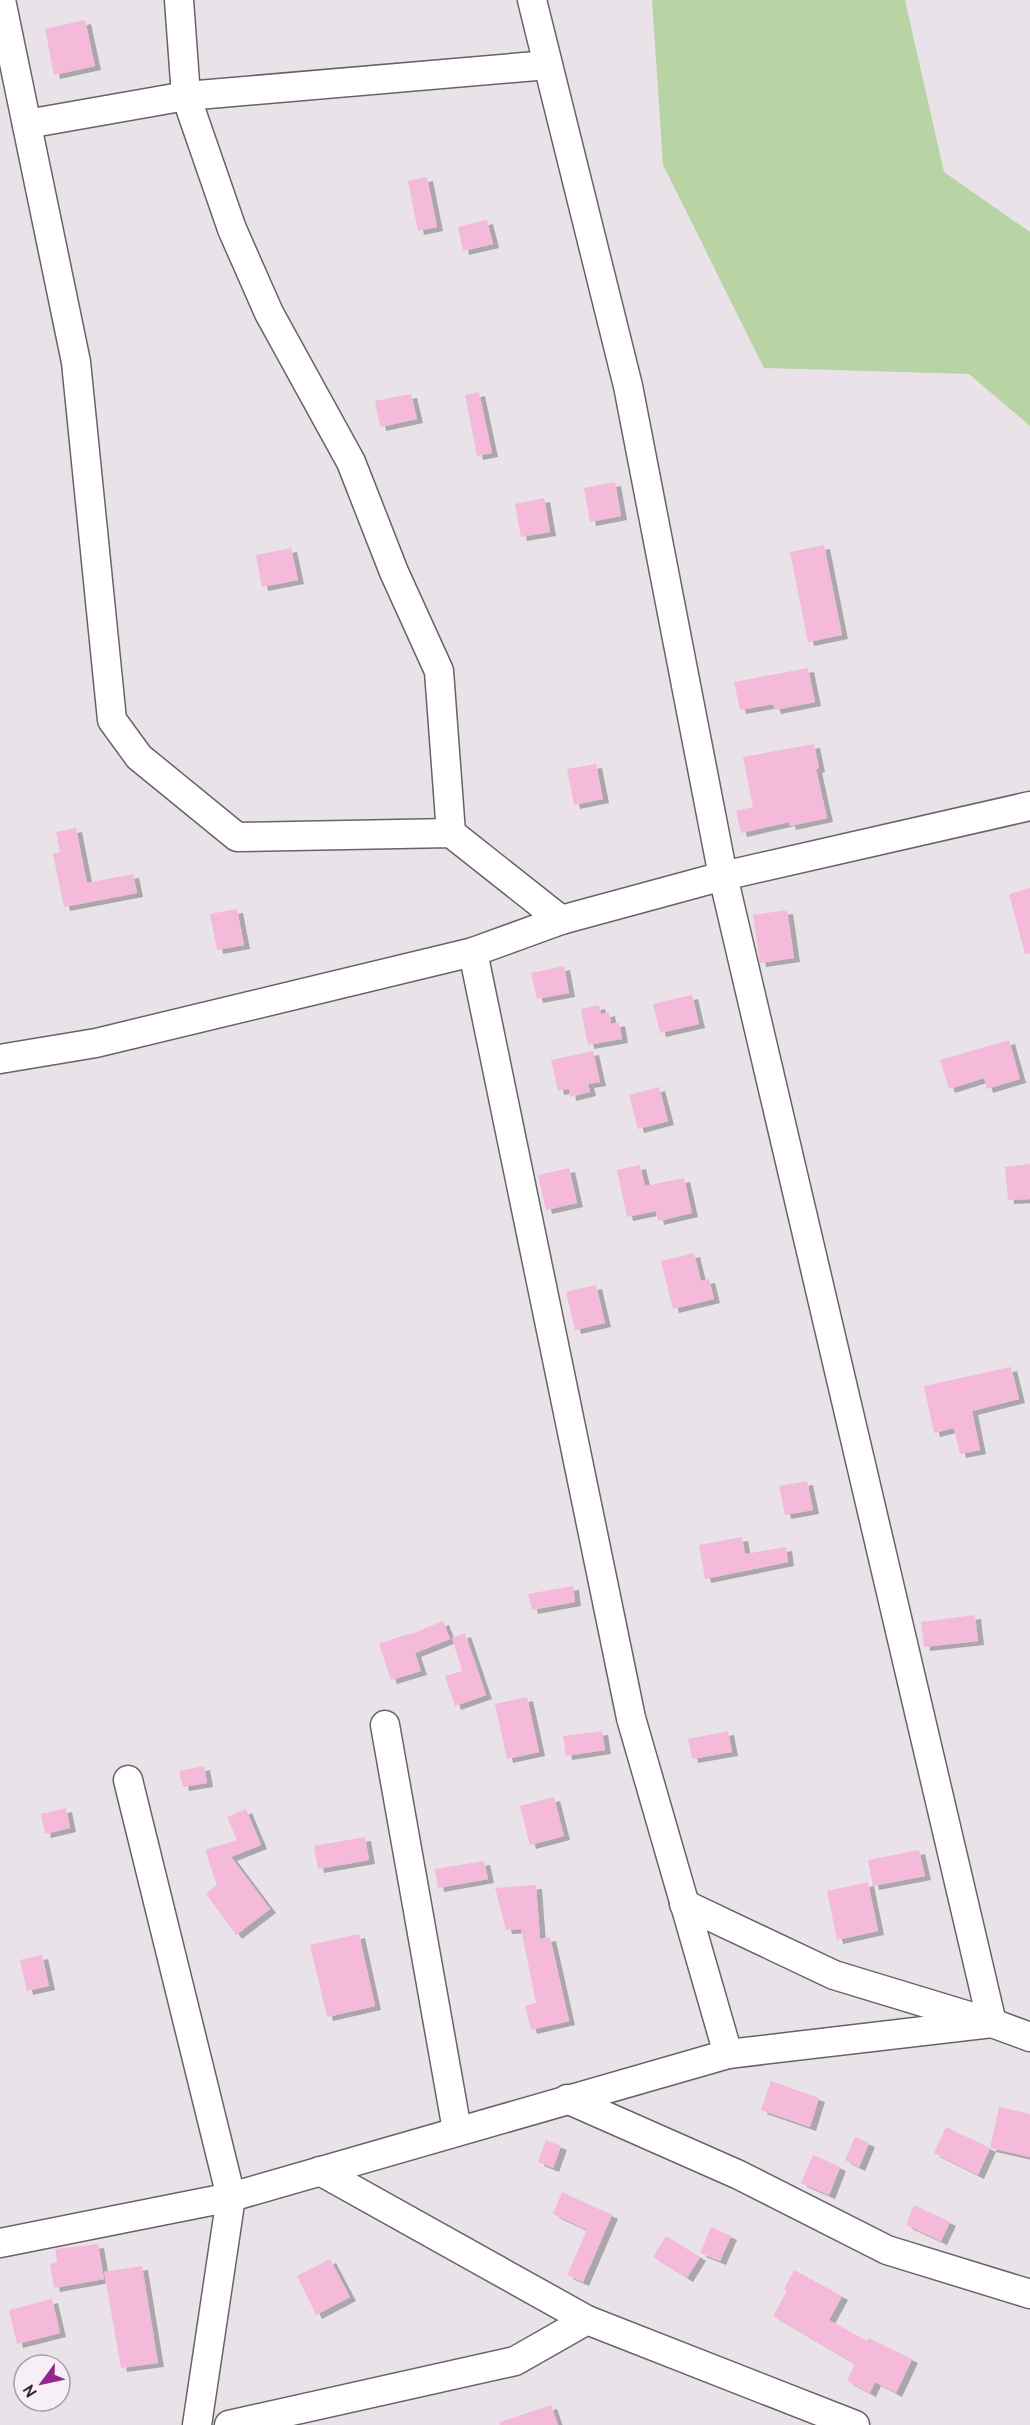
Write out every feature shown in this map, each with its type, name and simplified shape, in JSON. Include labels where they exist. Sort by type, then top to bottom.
[{"type":"street","points":[[2,0],[76,362],[112,720],[138,757],[237,837],[452,833],[561,920]]},
{"type":"street","points":[[179,0],[186,96],[232,229],[269,314],[351,462],[394,572],[439,671],[452,833]]},
{"type":"street","points":[[532,0],[628,386],[723,876],[992,2023]]},
{"type":"street","points":[[27,124],[186,96],[548,65]]},
{"type":"street","points":[[0,1059],[96,1043],[473,952],[561,920],[723,876],[1030,806]]},
{"type":"street","points":[[473,952],[631,1718],[728,2054]]},
{"type":"street","points":[[386,1725],[457,2130]]},
{"type":"street","points":[[128,1780],[231,2197],[197,2425]]},
{"type":"street","points":[[684,1904],[834,1975],[992,2023],[1030,2037]]},
{"type":"street","points":[[0,2243],[231,2197],[457,2130],[728,2054],[992,2023]]},
{"type":"street","points":[[567,2099],[739,2175],[887,2250],[1030,2294]]},
{"type":"street","points":[[320,2171],[587,2320],[855,2425]]},
{"type":"street","points":[[229,2425],[516,2361],[587,2320]]},
{"type":"green space","points":[[652,0],[905,0],[944,172],[1030,232],[1030,426],[969,374],[764,368],[663,165]]},
{"type":"building","points":[[85,20],[95,66],[54,75],[45,29]]},
{"type":"building","points":[[427,177],[437,227],[418,231],[408,181]]},
{"type":"building","points":[[487,220],[493,244],[463,251],[458,227]]},
{"type":"building","points":[[479,392],[492,453],[477,456],[465,395]]},
{"type":"building","points":[[411,394],[417,419],[380,427],[375,401]]},
{"type":"building","points":[[615,482],[621,516],[590,522],[584,488]]},
{"type":"building","points":[[544,498],[550,532],[521,537],[515,504]]},
{"type":"building","points":[[824,545],[842,635],[808,642],[790,552]]},
{"type":"building","points":[[291,548],[298,580],[262,587],[256,555]]},
{"type":"building","points":[[808,668],[815,702],[775,710],[773,704],[740,710],[734,682]]},
{"type":"building","points":[[814,744],[819,768],[816,769],[827,818],[790,826],[789,822],[741,833],[736,811],[753,807],[743,757]]},
{"type":"building","points":[[596,764],[603,799],[574,805],[567,769]]},
{"type":"building","points":[[76,828],[87,883],[133,874],[137,893],[64,907],[53,854],[60,852],[56,832]]},
{"type":"building","points":[[1030,888],[1030,953],[1025,954],[1009,894]]},
{"type":"building","points":[[237,909],[244,945],[217,950],[210,914]]},
{"type":"building","points":[[787,910],[794,958],[760,963],[753,915]]},
{"type":"building","points":[[564,966],[569,993],[537,999],[531,973]]},
{"type":"building","points":[[692,995],[699,1024],[660,1033],[653,1004]]},
{"type":"building","points":[[599,1005],[601,1014],[609,1012],[611,1024],[619,1022],[622,1039],[588,1045],[581,1009]]},
{"type":"building","points":[[1009,1040],[1020,1079],[987,1089],[984,1078],[949,1089],[940,1060]]},
{"type":"building","points":[[593,1051],[600,1082],[588,1084],[590,1092],[570,1097],[569,1089],[558,1091],[551,1060]]},
{"type":"building","points":[[659,1087],[668,1121],[638,1129],[629,1095]]},
{"type":"building","points":[[1030,1164],[1030,1199],[1008,1200],[1005,1167]]},
{"type":"building","points":[[640,1165],[645,1186],[684,1178],[692,1213],[658,1221],[656,1211],[627,1217],[617,1170]]},
{"type":"building","points":[[569,1168],[577,1203],[546,1210],[538,1175]]},
{"type":"building","points":[[694,1253],[701,1281],[709,1279],[714,1299],[673,1309],[661,1261]]},
{"type":"building","points":[[596,1285],[605,1323],[575,1330],[566,1292]]},
{"type":"building","points":[[1011,1367],[1019,1399],[972,1411],[980,1450],[960,1454],[954,1428],[934,1433],[924,1386]]},
{"type":"building","points":[[807,1481],[813,1510],[785,1515],[779,1486]]},
{"type":"building","points":[[742,1537],[745,1554],[786,1547],[788,1562],[705,1579],[699,1545]]},
{"type":"building","points":[[573,1586],[575,1602],[532,1610],[528,1594]]},
{"type":"building","points":[[975,1615],[978,1641],[924,1647],[921,1622]]},
{"type":"building","points":[[443,1621],[450,1639],[415,1653],[421,1671],[391,1680],[379,1644]]},
{"type":"building","points":[[465,1633],[486,1695],[455,1706],[445,1676],[462,1671],[452,1638]]},
{"type":"building","points":[[527,1697],[539,1752],[507,1759],[495,1704]]},
{"type":"building","points":[[602,1731],[605,1750],[566,1756],[563,1736]]},
{"type":"building","points":[[728,1731],[732,1752],[692,1759],[688,1739]]},
{"type":"building","points":[[204,1766],[207,1783],[183,1787],[179,1771]]},
{"type":"building","points":[[554,1797],[564,1836],[530,1845],[520,1806]]},
{"type":"building","points":[[66,1808],[70,1828],[45,1834],[41,1814]]},
{"type":"building","points":[[246,1809],[261,1845],[231,1857],[270,1909],[236,1935],[206,1894],[217,1885],[205,1850],[237,1840],[227,1817]]},
{"type":"building","points":[[365,1837],[369,1860],[318,1869],[314,1846]]},
{"type":"building","points":[[919,1850],[925,1876],[873,1886],[868,1860]]},
{"type":"building","points":[[484,1861],[488,1879],[438,1888],[435,1869]]},
{"type":"building","points":[[868,1882],[878,1931],[837,1940],[827,1891]]},
{"type":"building","points":[[536,1885],[540,1939],[550,1937],[569,2021],[531,2030],[525,2006],[536,2003],[521,1929],[506,1930],[495,1888]]},
{"type":"building","points":[[359,1934],[375,2006],[327,2017],[310,1945]]},
{"type":"building","points":[[42,1955],[49,1986],[27,1991],[20,1960]]},
{"type":"building","points":[[771,2081],[819,2098],[810,2127],[761,2110]]},
{"type":"building","points":[[999,2107],[1030,2114],[1030,2157],[990,2148]]},
{"type":"building","points":[[946,2127],[990,2148],[978,2175],[934,2153]]},
{"type":"building","points":[[855,2137],[869,2143],[859,2167],[845,2160]]},
{"type":"building","points":[[546,2140],[561,2146],[553,2168],[538,2162]]},
{"type":"building","points":[[813,2155],[840,2167],[829,2195],[801,2183]]},
{"type":"building","points":[[562,2192],[612,2215],[583,2282],[567,2275],[587,2230],[553,2214]]},
{"type":"building","points":[[914,2205],[950,2222],[941,2241],[906,2225]]},
{"type":"building","points":[[711,2227],[731,2236],[720,2261],[700,2253]]},
{"type":"building","points":[[666,2236],[700,2257],[687,2278],[653,2257]]},
{"type":"building","points":[[98,2244],[104,2279],[54,2288],[50,2264],[57,2262],[55,2249]]},
{"type":"building","points":[[330,2259],[350,2297],[316,2315],[297,2276]]},
{"type":"building","points":[[142,2266],[158,2363],[121,2368],[104,2272]]},
{"type":"building","points":[[794,2270],[842,2296],[829,2320],[867,2341],[868,2338],[912,2359],[896,2393],[875,2382],[870,2393],[847,2381],[855,2364],[773,2316],[787,2291],[784,2289]]},
{"type":"building","points":[[52,2299],[60,2333],[17,2344],[9,2310]]},
{"type":"building","points":[[551,2405],[558,2425],[500,2425],[500,2422]]}]
